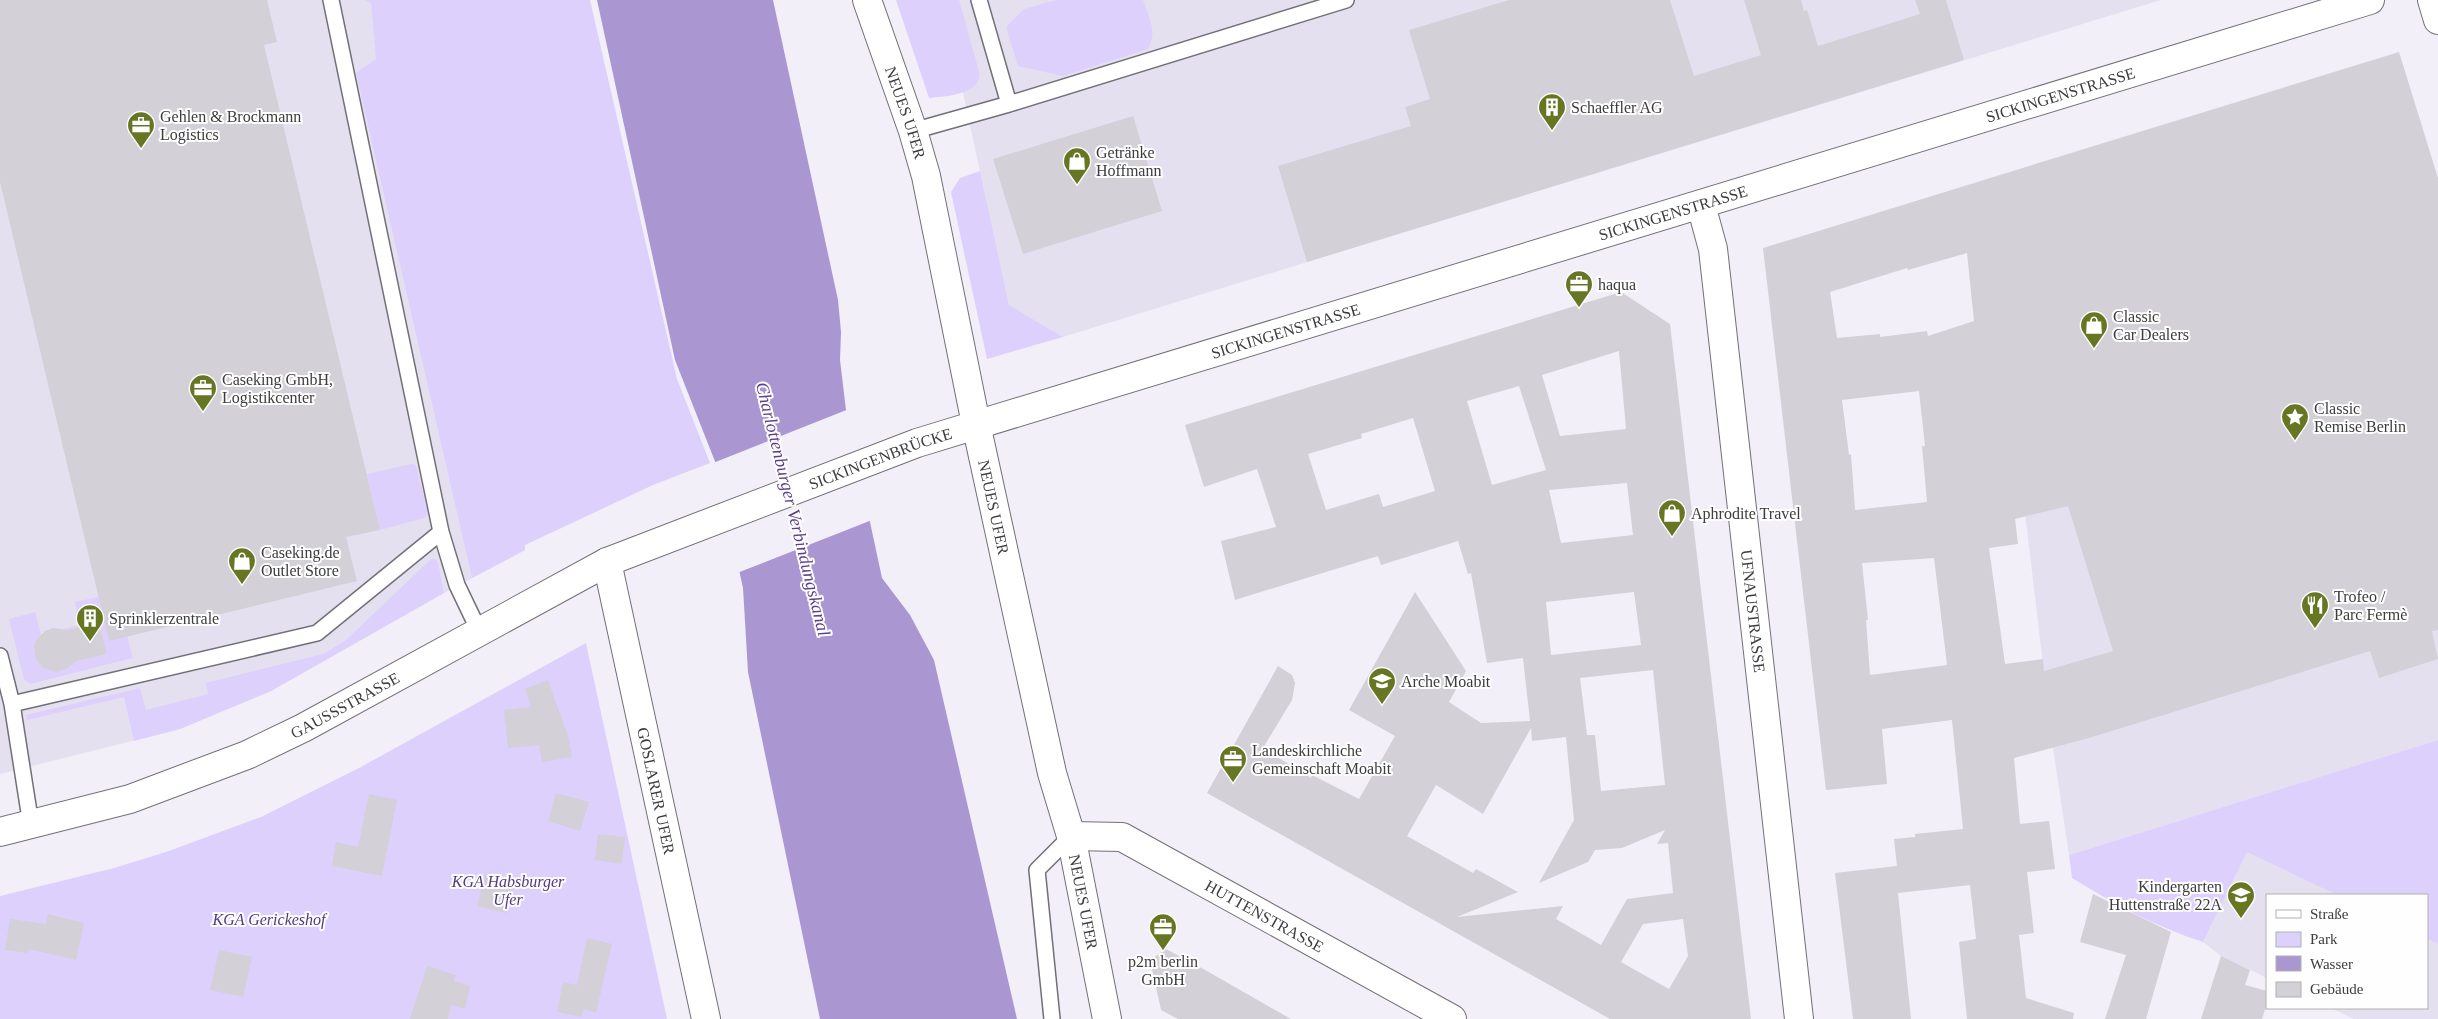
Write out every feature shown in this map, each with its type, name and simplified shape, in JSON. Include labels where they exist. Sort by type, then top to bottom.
[{"type":"street","name":"NEUES UFER","points":[[867,0],[913,131],[926,176],[976,424],[1052,773],[1071,836],[1107,1019]]},
{"type":"street","name":"SICKINGENSTRASSE","points":[[976,424],[2370,0]]},
{"type":"street","points":[[2432,0],[2438,20]]},
{"type":"street","name":"UFNAUSTRASSE","points":[[1701,205],[1713,249],[1799,1019]]},
{"type":"street","name":"SICKINGENBRÜCKE","points":[[672,538],[917,443],[976,424]]},
{"type":"street","name":"GAUSSSTRASSE","points":[[0,832],[130,799],[247,755],[303,728],[607,562],[672,538]]},
{"type":"street","name":"GOSLARER UFER","points":[[607,562],[706,1019]]},
{"type":"street","name":"HUTTENSTRASSE","points":[[1071,836],[1122,837],[1452,1019]]},
{"type":"lane","points":[[331,0],[441,532],[458,585],[479,631]]},
{"type":"lane","points":[[979,0],[1009,104]]},
{"type":"lane","points":[[913,131],[1009,104],[1346,0]]},
{"type":"lane","points":[[12,704],[317,633],[441,532]]},
{"type":"lane","points":[[0,656],[12,704],[31,825]]},
{"type":"lane","points":[[1052,1019],[1037,870],[1071,836]]},
{"type":"shaded area","points":[[0,0],[406,0],[525,550],[444,593],[271,691],[180,729],[0,774]]},
{"type":"shaded area","points":[[943,0],[2161,0],[1063,337],[1009,306]]},
{"type":"shaded area","points":[[2438,178],[2438,740],[2069,855],[2053,748],[1997,278]]},
{"type":"shaded area","name":"Kindergarten Huttenstraße 22A","points":[[2247,851],[2335,894],[2266,894],[2266,978],[2221,956],[2203,942]]},
{"type":"shaded area","points":[[2428,939],[2438,944],[2438,1019],[2354,1019],[2333,1009],[2428,1009]]},
{"type":"green space","points":[[365,0],[590,0],[677,379],[710,463],[653,485],[525,545],[525,550],[472,578],[356,73],[376,59],[371,3]]},
{"type":"green space","points":[[896,0],[959,0],[979,71],[979,79],[975,85],[962,93],[929,98]]},
{"type":"green space","points":[[1056,0],[1143,0],[1150,18],[1151,43],[1148,49],[1063,76],[1018,66],[1006,27],[1024,9]]},
{"type":"green space","points":[[980,171],[1009,305],[1063,337],[987,359],[951,192],[960,178]]},
{"type":"green space","points":[[411,464],[416,465],[428,514],[424,518],[380,530],[367,474]]},
{"type":"green space","points":[[431,559],[435,559],[438,562],[444,593],[271,691],[180,729],[134,741],[124,697],[27,720],[26,715],[140,688],[146,710],[208,694],[206,683],[323,654],[345,641]]},
{"type":"green space","points":[[116,593],[133,658],[30,684],[24,679],[9,619],[35,612],[41,634],[34,645],[35,658],[48,670],[61,671],[74,661],[107,654],[99,622],[66,630],[62,629],[80,625],[75,602]]},
{"type":"green space","points":[[586,643],[667,1019],[0,1019],[0,896],[114,868],[166,852],[261,817],[359,768]]},
{"type":"green space","points":[[2438,740],[2438,944],[2428,939],[2428,894],[2335,894],[2247,852],[2203,942],[2136,914],[2072,878],[2069,855]]},
{"type":"water","name":"Charlottenburger Verbindungskanal","points":[[597,0],[773,0],[838,300],[841,332],[840,360],[846,410],[882,578],[910,615],[934,660],[1017,1019],[820,1019],[748,672],[743,588],[716,464],[675,360]]},
{"type":"pier","points":[[849,409],[872,520],[737,573],[713,463]]},
{"type":"building","points":[[0,0],[267,0],[277,42],[264,45],[380,530],[346,537],[357,581],[109,641],[0,182]]},
{"type":"building","name":"Schaeffler AG","points":[[1509,0],[1670,0],[1694,76],[1761,55],[1744,0],[1801,0],[1804,11],[1807,10],[1818,46],[1920,14],[1915,0],[1946,0],[1964,60],[1307,262],[1278,166],[1411,126],[1405,107],[1430,99],[1409,30]]},
{"type":"building","points":[[2399,52],[2438,178],[2438,630],[2432,631],[2438,659],[2379,678],[2370,651],[2089,738],[2014,758],[2020,824],[2049,821],[2055,869],[2027,872],[2034,933],[2019,935],[2026,998],[2074,1013],[2073,1019],[1967,1019],[1959,942],[1976,939],[1970,885],[1898,893],[1911,1019],[1853,1019],[1835,873],[1897,866],[1894,839],[1915,837],[1915,834],[1963,829],[1952,720],[1882,729],[1887,784],[1826,790],[1763,248]],"holes":[[[1967,253],[1974,321],[1928,336],[1927,331],[1880,337],[1880,334],[1837,338],[1830,292],[1907,268],[1908,270]],[[1919,391],[1925,446],[1922,446],[1927,502],[1855,510],[1851,454],[1849,455],[1842,400]],[[2068,506],[2113,651],[2044,671],[2043,659],[2005,664],[1989,548],[2018,544],[2015,519]],[[1934,558],[1947,665],[1870,675],[1866,620],[1868,620],[1862,563]]]},
{"type":"building","name":"Getränke Hoffmann","points":[[1133,116],[1162,211],[1023,254],[993,159]]},
{"type":"building","points":[[1621,292],[1670,324],[1751,1019],[1610,1019],[1207,793],[1278,666],[1292,675],[1295,683],[1292,700],[1263,748],[1311,778],[1312,775],[1359,799],[1395,736],[1349,710],[1415,592],[1466,671],[1449,702],[1481,723],[1530,721],[1523,658],[1487,663],[1471,573],[1468,574],[1458,541],[1381,565],[1378,556],[1235,600],[1221,541],[1276,527],[1257,469],[1204,487],[1185,425]],"holes":[[[1619,351],[1626,429],[1560,436],[1542,375]],[[1519,386],[1546,470],[1492,485],[1467,401]],[[1413,418],[1435,491],[1383,507],[1379,494],[1326,510],[1308,454],[1362,438],[1361,434]],[[1627,483],[1633,535],[1561,543],[1549,490]],[[1634,592],[1641,645],[1551,655],[1546,602]],[[1653,670],[1665,785],[1601,791],[1595,735],[1587,735],[1580,678]],[[1531,728],[1532,741],[1566,737],[1574,820],[1539,883],[1588,862],[1595,850],[1622,848],[1665,830],[1657,844],[1668,843],[1673,893],[1627,899],[1601,945],[1556,919],[1563,906],[1457,917],[1518,892],[1476,869],[1473,873],[1407,836],[1436,785],[1483,814]],[[1683,919],[1688,956],[1669,989],[1621,962],[1643,924]]]},
{"type":"building","points":[[99,622],[107,654],[77,661],[68,668],[56,672],[43,668],[35,658],[34,645],[45,631],[53,628],[67,630]]},
{"type":"building","points":[[548,680],[569,739],[572,757],[542,762],[539,745],[508,748],[504,710],[531,707],[525,689]]},
{"type":"building","points":[[556,793],[589,802],[580,831],[548,821]]},
{"type":"building","points":[[369,794],[397,800],[382,876],[332,866],[336,842],[358,847]]},
{"type":"building","points":[[598,834],[625,837],[622,864],[595,860]]},
{"type":"building","points":[[485,875],[514,883],[506,913],[477,906]]},
{"type":"building","points":[[2093,894],[2171,932],[2146,1019],[2105,1019],[2126,955],[2080,942]]},
{"type":"building","points":[[48,914],[84,923],[76,960],[29,949],[28,953],[5,950],[10,919],[46,924]]},
{"type":"building","points":[[587,938],[612,944],[596,1013],[583,1009],[582,1017],[557,1012],[563,982],[577,985]]},
{"type":"building","points":[[1166,949],[1291,1019],[1178,1019],[1161,1010],[1150,960]]},
{"type":"building","points":[[219,950],[252,957],[243,997],[210,990]]},
{"type":"building","points":[[2221,956],[2250,970],[2245,985],[2266,991],[2266,1006],[2262,1019],[2201,1019]]},
{"type":"building","points":[[427,966],[456,975],[454,981],[470,986],[465,1009],[451,1005],[448,1019],[410,1019]]},
{"type":"place","name":"Schaeffler AG","points":[[1552,131]]},
{"type":"place","name":"Gehlen & Brockmann Logistics","points":[[141,149]]},
{"type":"place","name":"Getränke Hoffmann","points":[[1077,185]]},
{"type":"place","name":"haqua","points":[[1579,308]]},
{"type":"place","name":"Classic Car Dealers","points":[[2094,349]]},
{"type":"place","name":"Caseking GmbH, Logistikcenter","points":[[203,412]]},
{"type":"place","name":"Classic Remise Berlin","points":[[2295,441]]},
{"type":"place","name":"Aphrodite Travel","points":[[1672,537]]},
{"type":"place","name":"Caseking.de Outlet Store","points":[[242,585]]},
{"type":"place","name":"Trofeo / Parc Fermè","points":[[2315,629]]},
{"type":"place","name":"Sprinklerzentrale","points":[[90,642]]},
{"type":"place","name":"Arche Moabit","points":[[1382,705]]},
{"type":"place","name":"Landeskirchliche Gemeinschaft Moabit","points":[[1233,783]]},
{"type":"place","name":"Kindergarten Huttenstraße 22A","points":[[2241,919]]},
{"type":"place","name":"p2m berlin GmbH","points":[[1163,951]]},
{"type":"park label","name":"KGA Habsburger Ufer","points":[[508,890]]},
{"type":"park label","name":"KGA Gerickeshof","points":[[269,919]]}]
